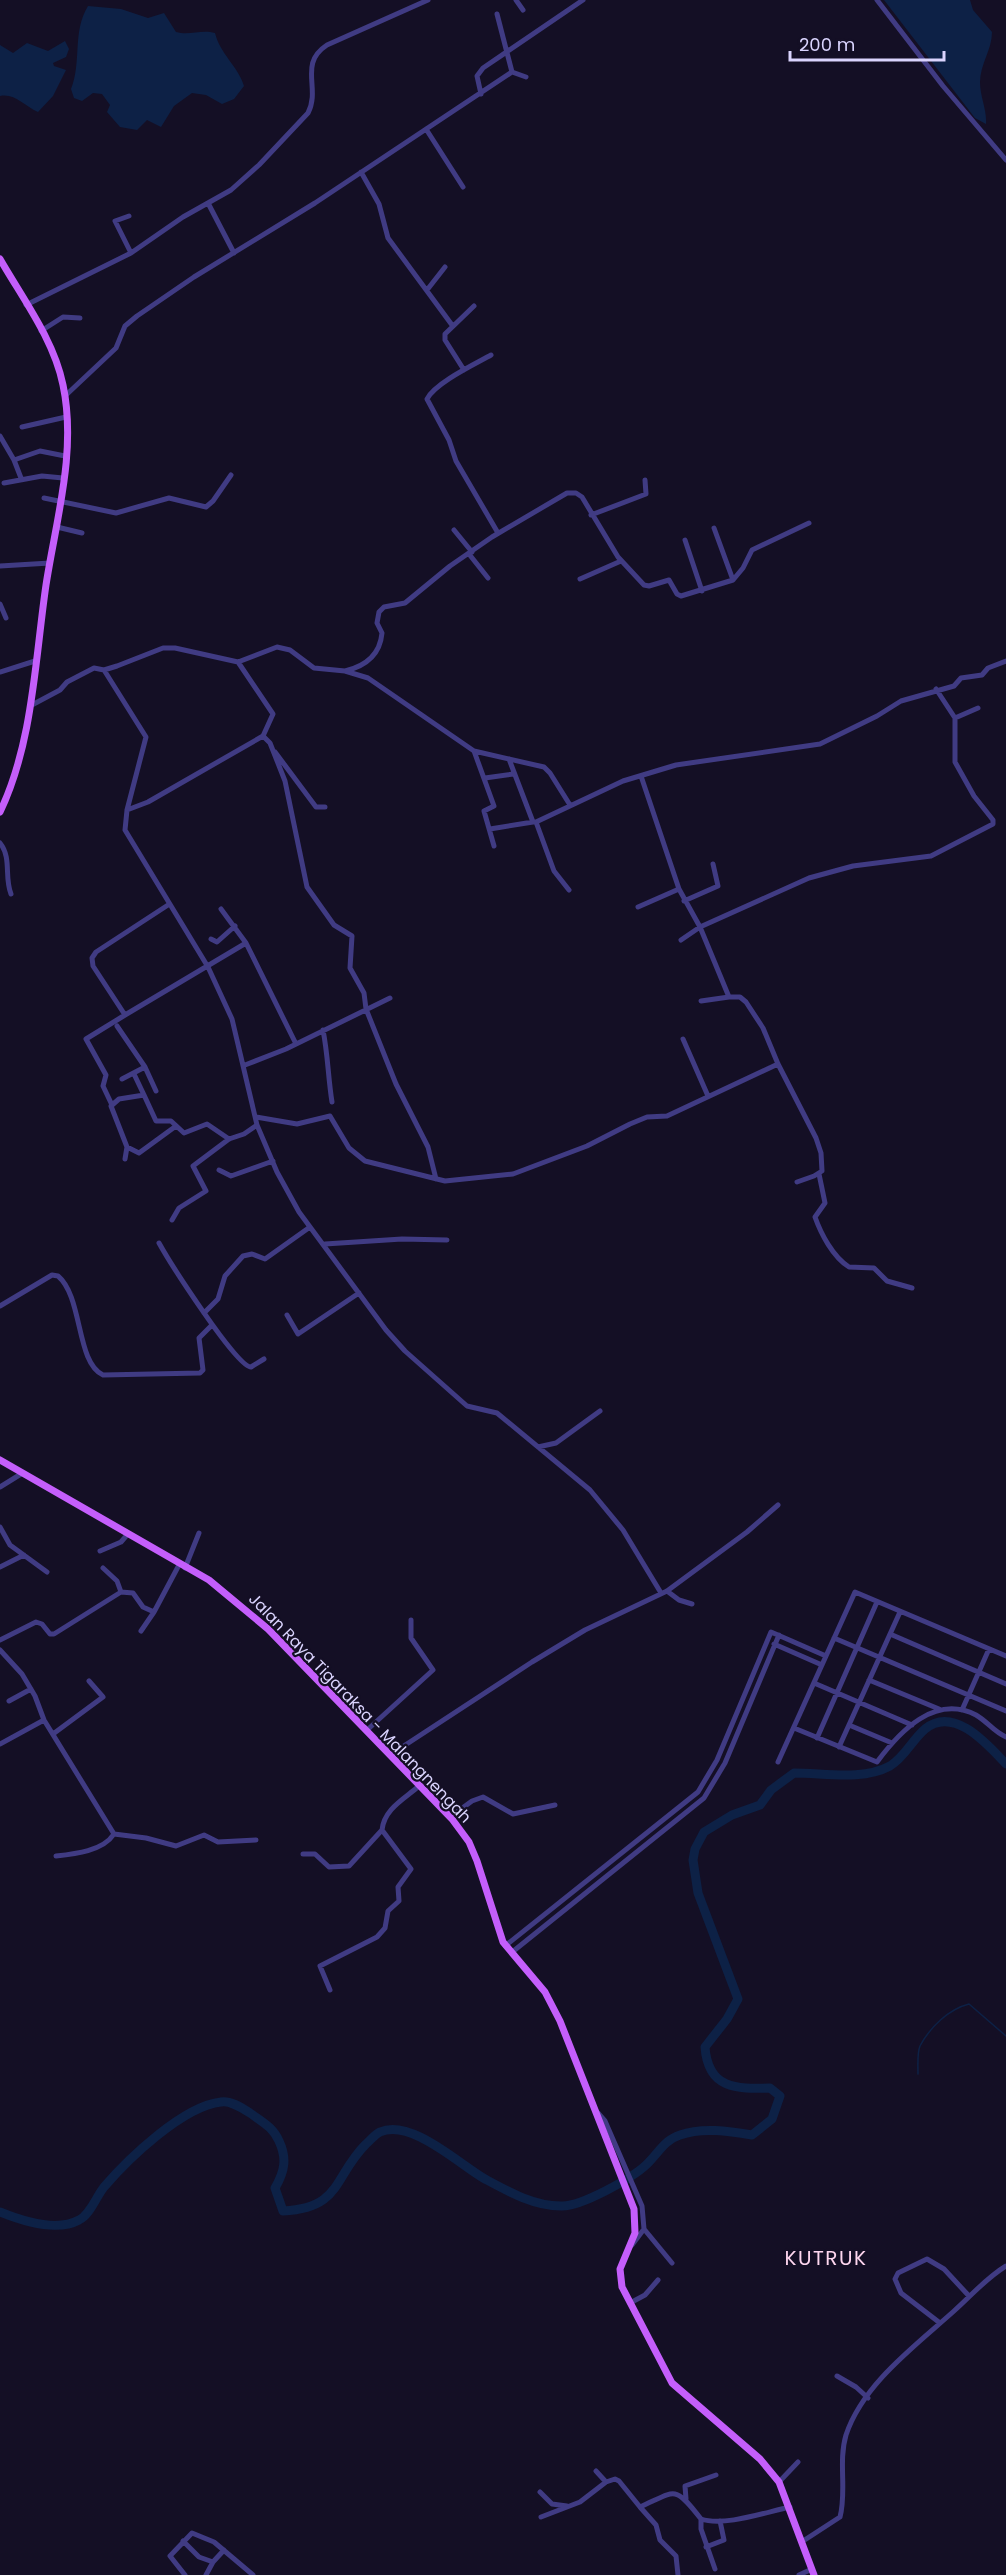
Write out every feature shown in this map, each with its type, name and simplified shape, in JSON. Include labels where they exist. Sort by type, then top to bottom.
[{"type":"main road","points":[[0,259],[58,365],[65,396],[66,417],[65,456],[57,527],[29,707],[18,767],[0,812]]},
{"type":"main road","name":"Jalan Raya Tigaraksa - Malangnengah","points":[[0,1461],[209,1580],[238,1602],[291,1652],[450,1817],[469,1842],[505,1946],[550,2000],[624,2176],[637,2224],[632,2245],[620,2272],[622,2287],[672,2383],[760,2459],[779,2482],[813,2572]]},
{"type":"street","points":[[26,305],[131,253],[240,184],[308,112],[312,102],[312,63],[317,52],[327,45],[428,0]]},
{"type":"street","points":[[516,0],[523,10]]},
{"type":"street","points":[[481,94],[478,73],[584,0]]},
{"type":"street","points":[[877,0],[943,86],[1006,160]]},
{"type":"street","points":[[497,14],[512,72]]},
{"type":"street","points":[[512,72],[526,77]]},
{"type":"street","points":[[65,396],[119,345],[128,323],[194,277],[361,172],[512,72]]},
{"type":"street","points":[[426,129],[463,187]]},
{"type":"street","points":[[361,172],[379,204],[388,238],[452,325]]},
{"type":"street","points":[[208,203],[234,253]]},
{"type":"street","points":[[129,216],[115,222],[131,253]]},
{"type":"street","points":[[427,290],[445,267]]},
{"type":"street","points":[[464,370],[445,340],[445,334],[474,306]]},
{"type":"street","points":[[41,332],[63,317],[80,318]]},
{"type":"street","points":[[491,355],[431,393],[427,401],[449,440],[456,461],[498,533]]},
{"type":"street","points":[[21,427],[66,417]]},
{"type":"street","points":[[0,436],[21,478]]},
{"type":"street","points":[[14,460],[40,451],[65,456]]},
{"type":"street","points":[[44,498],[116,513],[169,498],[206,507],[213,501],[231,475]]},
{"type":"street","points":[[4,483],[21,478],[63,478]]},
{"type":"street","points":[[591,515],[646,494],[645,480]]},
{"type":"street","points":[[345,671],[366,664],[377,651],[382,633],[377,623],[379,612],[384,607],[409,600],[450,566],[498,533],[557,497],[571,492],[582,497],[621,561],[646,586],[667,579],[681,596],[733,580],[743,568],[752,550],[809,523]]},
{"type":"street","points":[[57,527],[82,533]]},
{"type":"street","points":[[714,528],[733,580]]},
{"type":"street","points":[[454,530],[488,578]]},
{"type":"street","points":[[685,540],[702,591]]},
{"type":"street","points":[[580,579],[621,561]]},
{"type":"street","points":[[0,566],[50,563]]},
{"type":"street","points":[[0,604],[6,618]]},
{"type":"street","points":[[29,707],[60,690],[65,683],[94,668],[104,670],[170,647],[237,662],[277,647],[284,647],[314,668],[345,671],[368,678],[474,751],[547,769],[570,804]]},
{"type":"street","points":[[0,672],[35,661]]},
{"type":"street","points":[[490,829],[535,822],[551,817],[570,804],[676,765],[807,747],[877,716],[901,701],[936,689],[954,686],[961,678],[982,675],[988,668],[1006,661]]},
{"type":"street","points":[[127,810],[148,802],[263,736],[273,714],[237,662]]},
{"type":"street","points":[[104,670],[146,737],[127,810],[125,830],[168,905],[208,967],[232,1019],[245,1065],[257,1125],[283,1185],[310,1227],[405,1351],[467,1406],[494,1411],[590,1490],[623,1530],[664,1592],[692,1604]]},
{"type":"street","points":[[681,940],[700,927],[809,878],[853,866],[931,856],[993,824],[993,820],[974,796],[955,762],[956,718],[936,689]]},
{"type":"street","points":[[956,718],[978,708]]},
{"type":"street","points":[[263,736],[273,752],[289,793],[305,882],[332,922],[352,936],[350,966],[364,993],[366,1009],[396,1084],[428,1147],[436,1179]]},
{"type":"street","points":[[474,751],[495,806],[484,811],[494,846]]},
{"type":"street","points":[[273,752],[279,754],[316,807],[325,807]]},
{"type":"street","points":[[508,759],[554,870],[569,890]]},
{"type":"street","points":[[485,778],[513,774]]},
{"type":"street","points":[[641,776],[679,889],[700,927],[729,997]]},
{"type":"street","points":[[0,843],[7,856],[7,884],[10,894]]},
{"type":"street","points":[[684,901],[718,886],[719,882],[713,864]]},
{"type":"street","points":[[638,907],[679,889]]},
{"type":"street","points":[[124,1015],[93,966],[93,955],[168,905]]},
{"type":"street","points":[[221,909],[246,943],[296,1044]]},
{"type":"street","points":[[211,939],[217,942],[235,926]]},
{"type":"street","points":[[125,1159],[127,1147],[103,1086],[106,1075],[86,1039],[246,943]]},
{"type":"street","points":[[701,1001],[740,997],[749,1006],[763,1028],[778,1064],[816,1137],[823,1167],[819,1173],[797,1182]]},
{"type":"street","points":[[245,1065],[296,1044],[390,998]]},
{"type":"street","points":[[117,1026],[145,1067],[156,1091]]},
{"type":"street","points":[[323,1030],[329,1057],[326,1067],[332,1102]]},
{"type":"street","points":[[683,1039],[708,1096]]},
{"type":"street","points":[[256,1117],[297,1124],[330,1116],[349,1148],[360,1159],[436,1179],[467,1181],[513,1174],[587,1146],[647,1117],[667,1116],[778,1064]]},
{"type":"street","points":[[122,1079],[145,1067]]},
{"type":"street","points":[[134,1074],[156,1121],[169,1120],[187,1133],[199,1125],[207,1124],[229,1138]]},
{"type":"street","points":[[112,1105],[119,1099],[144,1095]]},
{"type":"street","points":[[172,1220],[180,1208],[206,1191],[193,1166],[229,1138],[253,1130],[257,1125]]},
{"type":"street","points":[[127,1147],[139,1153],[176,1126]]},
{"type":"street","points":[[219,1170],[231,1176],[273,1161]]},
{"type":"street","points":[[819,1173],[825,1203],[815,1217],[825,1239],[836,1254],[849,1267],[856,1269],[868,1266],[888,1281],[912,1288]]},
{"type":"street","points":[[204,1313],[218,1299],[225,1276],[243,1256],[252,1254],[265,1260],[310,1227]]},
{"type":"street","points":[[325,1244],[402,1239],[447,1240]]},
{"type":"street","points":[[159,1243],[204,1313],[246,1368],[264,1359]]},
{"type":"street","points":[[0,1306],[52,1275],[58,1276],[69,1290],[88,1358],[94,1369],[103,1375],[200,1374],[203,1370],[199,1338],[212,1324]]},
{"type":"street","points":[[287,1315],[298,1334],[359,1293]]},
{"type":"street","points":[[538,1447],[556,1443],[600,1411]]},
{"type":"street","points":[[0,1487],[21,1474]]},
{"type":"street","points":[[390,1755],[585,1630],[664,1592],[778,1505]]},
{"type":"street","points":[[0,1527],[10,1545],[47,1572]]},
{"type":"street","points":[[141,1631],[182,1566],[199,1533]]},
{"type":"street","points":[[100,1551],[121,1542],[127,1535]]},
{"type":"street","points":[[0,1567],[24,1555]]},
{"type":"street","points":[[103,1568],[117,1581],[121,1592]]},
{"type":"street","points":[[0,1640],[36,1622],[42,1624],[50,1634],[54,1634],[121,1592],[133,1593],[143,1606],[154,1612]]},
{"type":"street","points":[[778,1762],[855,1593],[1006,1656]]},
{"type":"street","points":[[817,1738],[877,1602]]},
{"type":"street","points":[[839,1747],[900,1611]]},
{"type":"street","points":[[366,1731],[433,1670],[411,1637],[411,1620]]},
{"type":"street","points":[[505,1946],[698,1792],[717,1760],[771,1632],[826,1656]]},
{"type":"street","points":[[890,1634],[1006,1684]]},
{"type":"street","points":[[510,1953],[704,1798],[725,1763],[779,1635]]},
{"type":"street","points":[[834,1638],[1006,1710]]},
{"type":"street","points":[[767,1641],[822,1665]]},
{"type":"street","points":[[962,1710],[989,1649]]},
{"type":"street","points":[[1,1652],[22,1674],[44,1720],[114,1834]]},
{"type":"street","points":[[869,1680],[939,1709]]},
{"type":"street","points":[[53,1734],[103,1697],[96,1685],[89,1681]]},
{"type":"street","points":[[814,1683],[912,1725]]},
{"type":"street","points":[[9,1701],[31,1689]]},
{"type":"street","points":[[794,1728],[877,1762],[892,1743],[912,1725],[939,1709],[952,1707],[962,1710],[987,1722],[995,1732],[1006,1737]]},
{"type":"street","points":[[0,1744],[44,1720]]},
{"type":"street","points":[[849,1725],[892,1743]]},
{"type":"street","points":[[303,1854],[315,1854],[329,1867],[348,1866],[382,1830],[388,1812],[419,1786]]},
{"type":"street","points":[[450,1817],[472,1801],[483,1797],[513,1814],[555,1805]]},
{"type":"street","points":[[330,1990],[320,1966],[359,1948],[382,1932],[387,1913],[400,1900],[398,1887],[411,1870],[407,1860],[382,1830]]},
{"type":"street","points":[[56,1856],[87,1851],[114,1834],[146,1838],[176,1846],[204,1835],[219,1842],[256,1840]]},
{"type":"street","points":[[624,2176],[642,2206],[644,2229],[672,2263]]},
{"type":"street","points":[[632,2245],[644,2229]]},
{"type":"street","points":[[940,2323],[901,2293],[895,2279],[898,2273],[927,2259],[944,2269],[969,2296]]},
{"type":"street","points":[[803,2541],[840,2517],[841,2470],[846,2438],[855,2416],[867,2398],[892,2367],[969,2296],[1004,2268],[1006,2277]]},
{"type":"street","points":[[630,2303],[645,2295],[658,2280]]},
{"type":"street","points":[[837,2376],[856,2387],[867,2398]]},
{"type":"street","points":[[779,2482],[798,2462]]},
{"type":"street","points":[[596,2471],[606,2482]]},
{"type":"street","points":[[686,2501],[685,2486],[716,2475]]},
{"type":"street","points":[[541,2517],[585,2500],[606,2482],[613,2479],[619,2481],[656,2525],[660,2540],[676,2556],[678,2575]]},
{"type":"street","points":[[540,2492],[552,2504],[572,2506]]},
{"type":"street","points":[[640,2507],[668,2493],[678,2493],[701,2519],[706,2547],[715,2569]]},
{"type":"street","points":[[701,2519],[720,2521],[790,2507]]},
{"type":"street","points":[[706,2547],[724,2540],[720,2521]]},
{"type":"street","points":[[185,2575],[170,2556],[192,2533],[206,2537],[253,2575]]},
{"type":"street","points":[[183,2541],[199,2557],[213,2562]]},
{"type":"street","points":[[206,2575],[213,2562],[224,2550]]},
{"type":"street","points":[[799,2575],[813,2572]]},
{"type":"water","points":[[884,0],[970,0],[973,10],[992,32],[980,82],[986,124],[975,118]]},
{"type":"water","points":[[88,6],[121,9],[148,18],[164,13],[176,32],[215,33],[244,86],[234,99],[222,104],[206,95],[192,93],[174,106],[161,127],[147,120],[137,130],[120,127],[107,112],[110,105],[102,94],[93,93],[82,101],[74,98],[71,89],[76,68],[80,26]]},
{"type":"water","points":[[65,41],[69,49],[66,57],[53,63],[54,66],[66,70],[53,96],[38,112],[15,98],[0,96],[0,45],[13,53],[27,43],[48,51]]},
{"type":"waterway","points":[[0,2212],[40,2224],[60,2225],[79,2220],[83,2218],[114,2175],[157,2136],[190,2113],[221,2102],[232,2103],[247,2111],[267,2125],[277,2136],[282,2147],[284,2164],[275,2188],[283,2211],[302,2209],[326,2197],[366,2144],[378,2133],[392,2129],[406,2131],[420,2137],[485,2179],[512,2193],[541,2204],[561,2206],[581,2202],[618,2184],[639,2171],[674,2137],[706,2130],[752,2135],[772,2119],[780,2096],[770,2088],[746,2088],[726,2084],[718,2079],[707,2061],[705,2047],[727,2019],[738,1999],[698,1893],[693,1860],[695,1849],[704,1832],[732,1815],[760,1805],[771,1790],[794,1773],[855,1775],[879,1771],[890,1766],[925,1729],[936,1723],[947,1722],[970,1730],[1006,1764]]},
{"type":"waterway","points":[[918,2074],[918,2052],[924,2039],[941,2020],[962,2006],[969,2004],[1006,2036]]},
{"type":"district","name":"KUTRUK","points":[[826,2258]]}]
